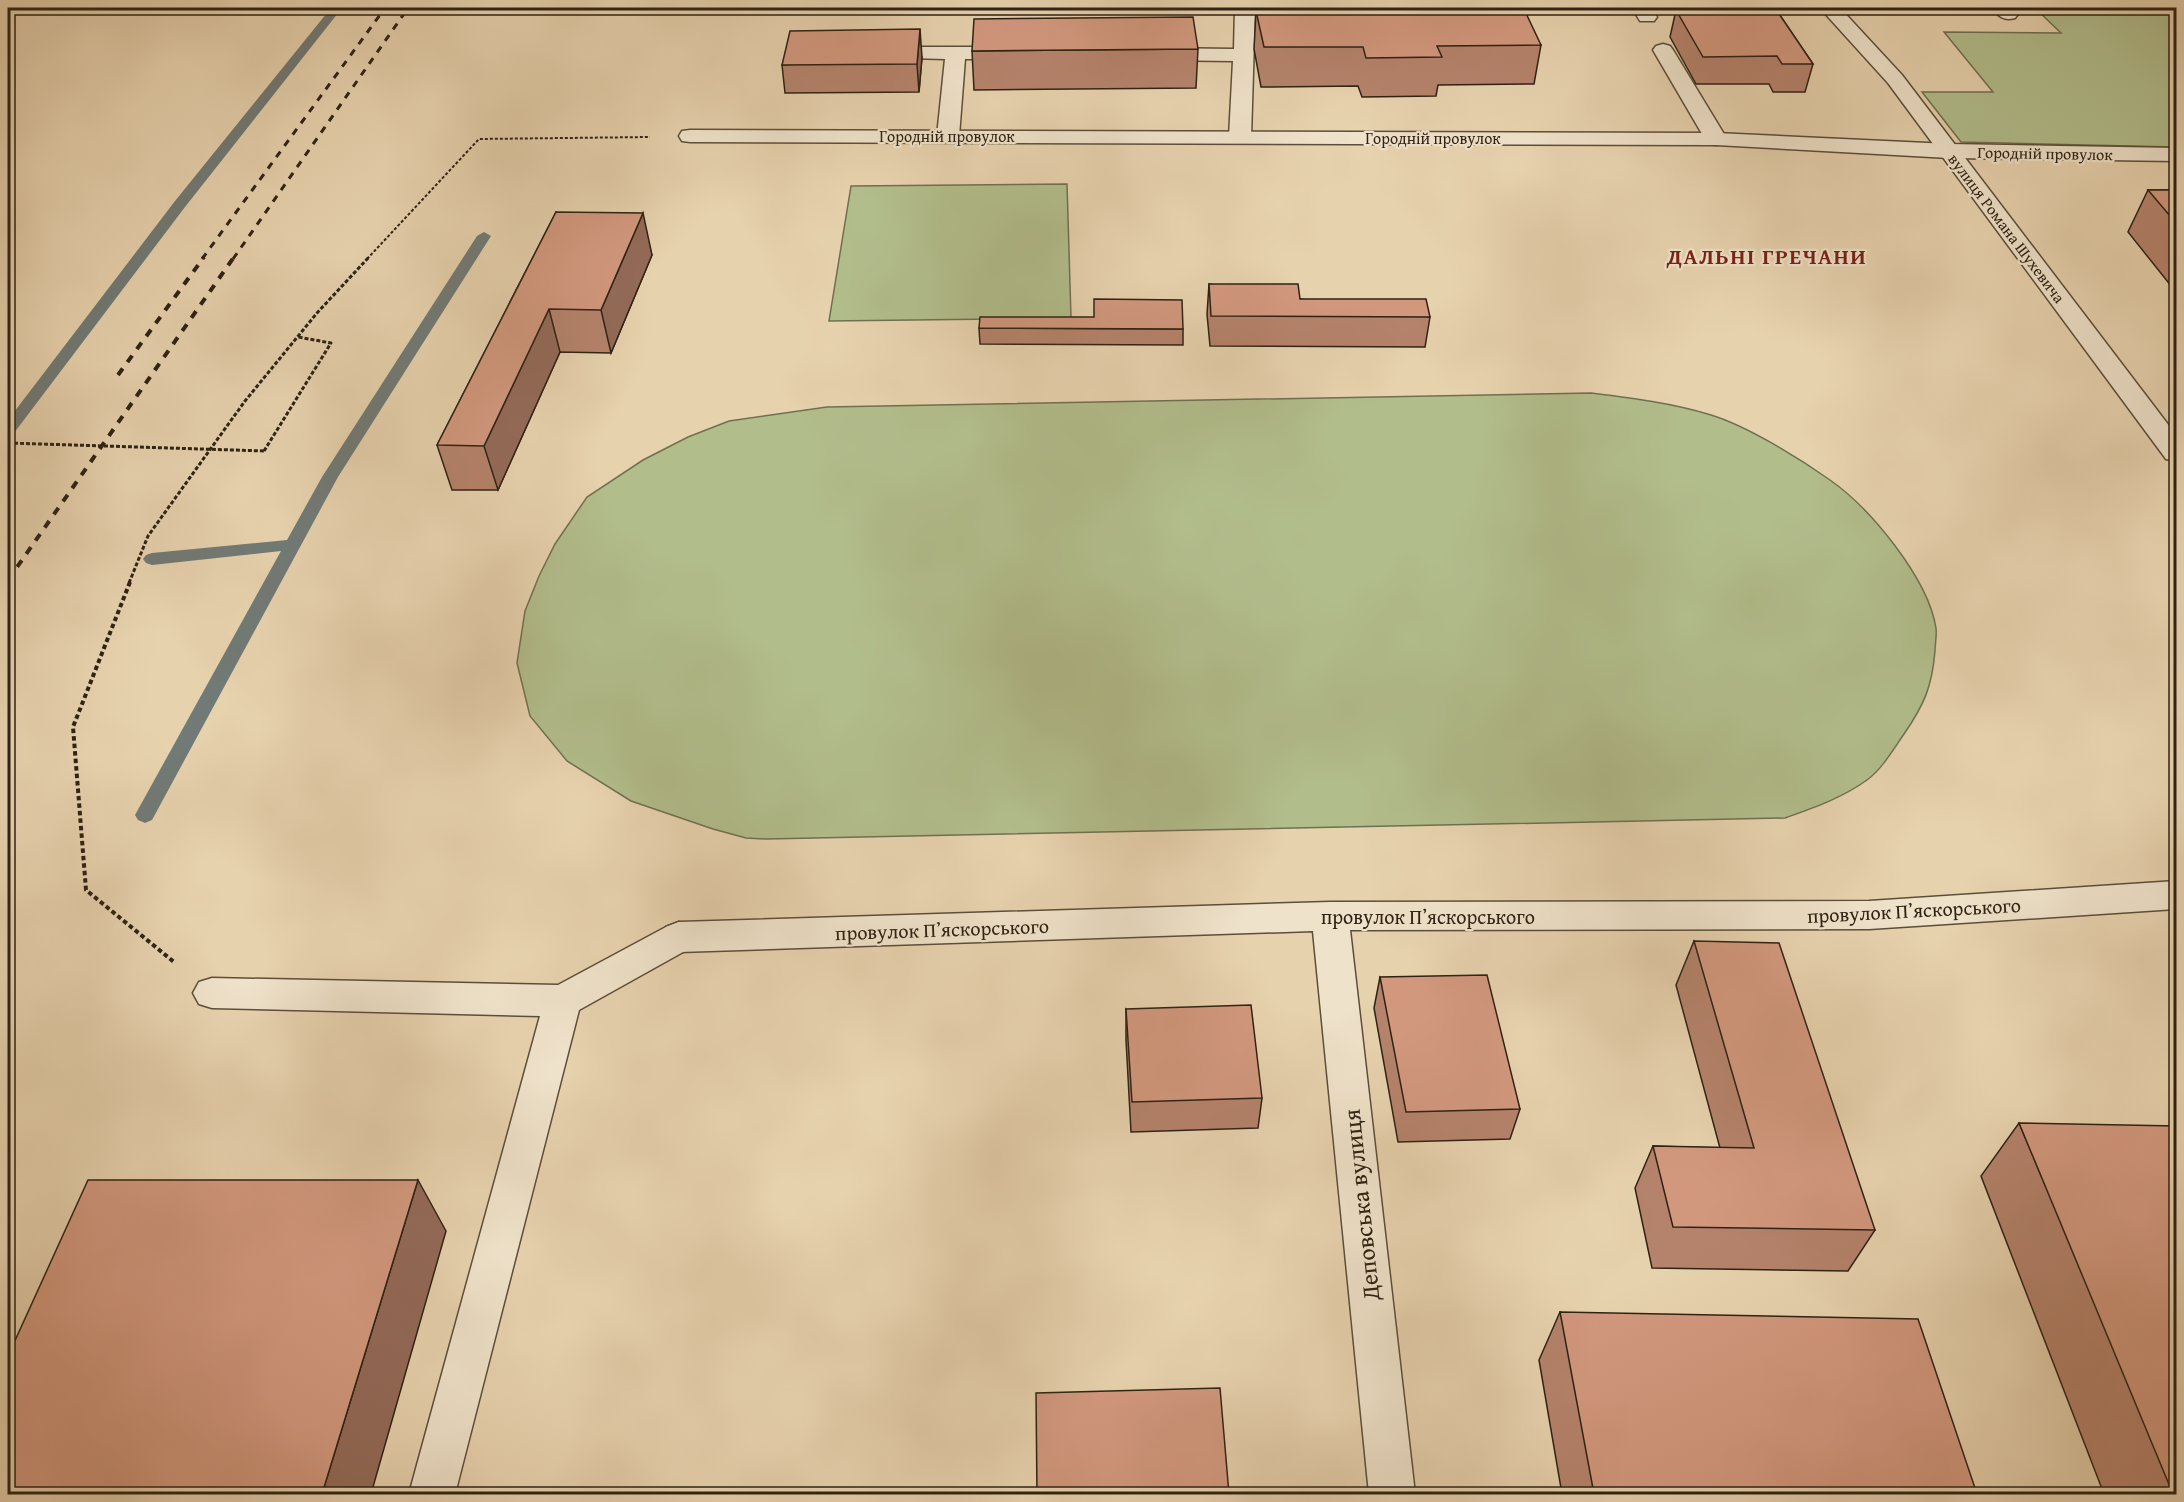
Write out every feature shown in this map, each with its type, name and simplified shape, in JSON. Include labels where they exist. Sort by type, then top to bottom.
[{"type":"street","points":[[1240,137],[1241,55],[1245,8]]},
{"type":"street","name":"вулиця Романа Шухевича","points":[[1830,8],[1895,79],[2176,453]]},
{"type":"street","points":[[1663,50],[1716,139]]},
{"type":"street","points":[[864,52],[1040,54]]},
{"type":"street","points":[[948,136],[956,53]]},
{"type":"street","points":[[1134,54],[1241,55]]},
{"type":"street","name":"Городній провулок","points":[[690,136],[1716,139],[1949,151],[2176,155]]},
{"type":"street","name":"провулок Пʼяскорського","points":[[563,1001],[679,938],[1330,916],[1869,915],[2176,895]]},
{"type":"street","name":"Деповська вулиця","points":[[1330,916],[1392,1494]]},
{"type":"street","points":[[212,993],[563,1001],[432,1494]]},
{"type":"path","points":[[212,993],[86,890],[73,727],[148,536],[245,401],[317,313],[479,139],[690,136]]},
{"type":"path","points":[[8,443],[264,451],[331,343],[298,337]]},
{"type":"green space","points":[[2035,8],[2176,8],[2176,147],[1961,142],[1922,92],[1993,92],[1944,32],[2061,33]]},
{"type":"green space","points":[[1067,184],[1071,318],[829,321],[851,186]]},
{"type":"green space","points":[[1591,393],[1651,401],[1711,415],[1772,443],[1846,492],[1895,546],[1922,588],[1931,608],[1936,631],[1934,664],[1926,695],[1917,714],[1887,759],[1867,780],[1837,797],[1785,818],[766,839],[746,838],[713,829],[631,801],[567,761],[530,716],[517,663],[525,611],[555,544],[587,497],[643,460],[688,437],[729,421],[827,407]]},
{"type":"building","points":[[1745,8],[1775,8],[1813,64],[1782,64],[1777,56],[1703,57],[1676,10],[1747,10]]},
{"type":"building","points":[[1524,9],[1541,45],[1437,46],[1442,57],[1366,58],[1363,47],[1264,47],[1256,11]]},
{"type":"building","points":[[1193,17],[1198,49],[972,51],[974,19]]},
{"type":"building","points":[[920,29],[917,64],[782,65],[790,31]]},
{"type":"building","points":[[2148,190],[2176,190],[2176,223]]},
{"type":"building","points":[[556,212],[643,213],[601,310],[549,309],[484,446],[437,445]]},
{"type":"building","points":[[1209,284],[1298,284],[1300,299],[1426,299],[1430,317],[1211,316]]},
{"type":"building","points":[[1094,299],[1182,300],[1183,329],[979,328],[980,317],[1094,317]]},
{"type":"building","points":[[1694,941],[1779,943],[1875,1230],[1673,1227],[1653,1146],[1754,1148]]},
{"type":"building","points":[[1487,975],[1520,1109],[1406,1112],[1380,977]]},
{"type":"building","points":[[1251,1005],[1262,1098],[1132,1102],[1126,1009]]},
{"type":"building","points":[[2019,1123],[2176,1126],[2176,1494],[2173,1494]]},
{"type":"building","points":[[88,1180],[418,1180],[322,1494],[8,1494],[8,1356]]},
{"type":"building","points":[[1560,1312],[1918,1319],[1977,1494],[1594,1494]]},
{"type":"building","points":[[1220,1388],[1229,1494],[1037,1494],[1036,1393]]},
{"type":"waterway","points":[[8,430],[180,204],[336,8]]},
{"type":"waterway","points":[[145,815],[330,477],[484,236]]},
{"type":"waterway","points":[[152,559],[243,548],[292,545]]},
{"type":"railway","points":[[202,259],[385,8]]},
{"type":"railway","points":[[233,259],[408,8]]},
{"type":"railway","points":[[118,375],[204,257]]},
{"type":"railway","points":[[8,580],[234,257]]},
{"type":"district","name":"ДАЛЬНІ ГРЕЧАНИ","points":[[1767,256]]}]
